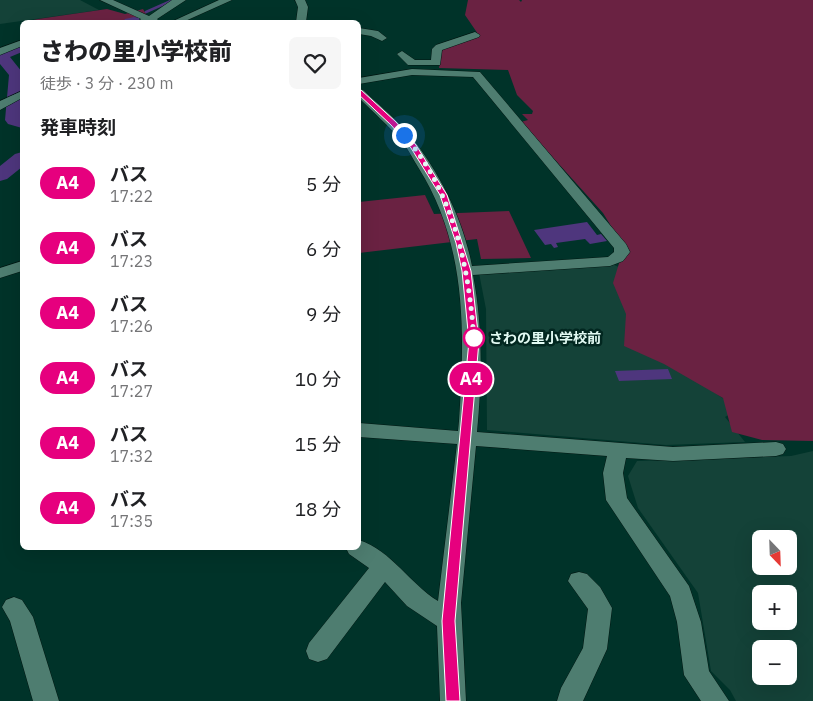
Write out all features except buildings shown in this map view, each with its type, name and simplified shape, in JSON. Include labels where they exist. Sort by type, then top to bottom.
[{"type":"street","points":[[108,0],[145,20]]},
{"type":"street","points":[[153,20],[172,4],[181,0]]},
{"type":"street","points":[[181,20],[227,0]]},
{"type":"street","points":[[189,20],[235,0]]},
{"type":"street","points":[[300,0],[303,6],[302,20]]},
{"type":"street","points":[[361,31],[374,33],[384,39],[412,63],[470,73],[479,77],[622,247],[622,252],[618,258],[610,260],[466,271]]},
{"type":"street","points":[[436,68],[437,49],[475,35]]},
{"type":"street","points":[[0,52],[20,44]]},
{"type":"street","points":[[361,81],[436,68]]},
{"type":"street","points":[[4,101],[20,91]]},
{"type":"street","points":[[4,101],[20,95]]},
{"type":"street","points":[[363,99],[414,147],[444,195],[460,243],[466,271],[474,341],[449,621],[453,701]]},
{"type":"street","points":[[0,272],[20,267]]},
{"type":"street","points":[[361,430],[673,454],[776,449]]},
{"type":"street","points":[[618,450],[613,473],[616,500],[681,593],[690,622],[697,675],[716,701]]},
{"type":"street","points":[[360,550],[384,566],[415,599],[449,621]]},
{"type":"street","points":[[318,651],[384,566]]},
{"type":"street","points":[[570,701],[570,696],[596,649],[600,608],[592,594],[579,581]]},
{"type":"street","points":[[14,607],[21,617],[46,701]]},
{"type":"shaded area","points":[[0,0],[80,0],[99,10],[20,20],[0,24]]},
{"type":"shaded area","points":[[468,0],[519,0],[521,2],[522,0],[813,0],[813,441],[762,440],[732,432],[723,398],[664,364],[624,346],[626,314],[613,283],[624,247],[603,213],[521,122],[528,120],[522,114],[532,114],[533,111],[517,95],[508,70],[439,68],[442,48],[461,43],[478,34],[465,15]]},
{"type":"shaded area","points":[[107,9],[125,14],[143,9],[146,14],[130,20],[33,20]]},
{"type":"shaded area","points":[[425,195],[434,214],[509,211],[531,258],[481,259],[477,239],[361,253],[361,202]]},
{"type":"shaded area","points":[[587,222],[597,235],[601,234],[607,241],[590,244],[585,239],[556,243],[558,247],[554,248],[551,244],[545,245],[534,230]]},
{"type":"shaded area","points":[[612,264],[628,271],[685,373],[739,409],[725,417],[745,442],[666,445],[487,430],[486,309],[479,273]]},
{"type":"shaded area","points":[[668,369],[672,379],[619,381],[615,371]]},
{"type":"shaded area","points":[[813,451],[813,701],[736,701],[730,690],[711,671],[698,593],[638,508],[628,476],[637,461],[791,456]]},
{"type":"waterway","points":[[146,12],[173,0]]},
{"type":"waterway","points":[[20,48],[1,55],[17,75],[14,120],[20,122]]},
{"type":"waterway","points":[[0,175],[20,160]]},
{"type":"bus line","name":"A4","points":[[361,94],[394,124],[414,147],[444,195],[460,243],[472,310],[474,341],[449,621],[453,701]]},
{"type":"place","name":"さわの里小学校前","points":[[474,338]]},
{"type":"route","points":[[404,135],[414,147],[444,195],[460,243],[466,271],[472,310],[474,341],[474,338]]}]
